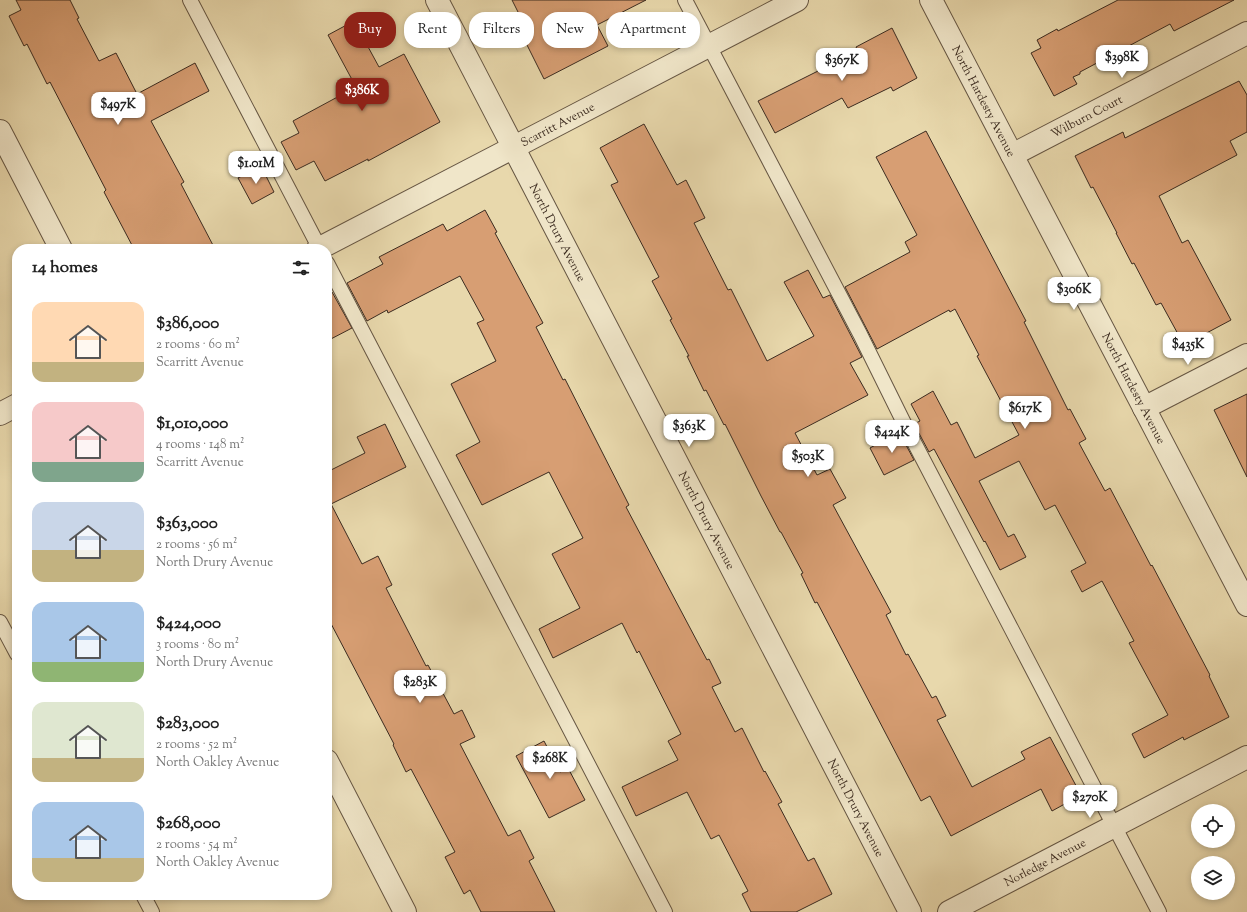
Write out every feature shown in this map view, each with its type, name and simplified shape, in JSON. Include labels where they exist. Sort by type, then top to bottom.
[{"type":"street","name":"North Drury Avenue","points":[[437,0],[910,912]]},
{"type":"street","name":"Scarritt Avenue","points":[[332,246],[514,147],[797,0]]},
{"type":"street","name":"North Hardesty Avenue","points":[[932,0],[1247,606]]},
{"type":"street","name":"Wilburn Court","points":[[1012,155],[1247,33]]},
{"type":"street","points":[[0,131],[58,244]]},
{"type":"street","points":[[1144,408],[1247,355]]},
{"type":"street","points":[[0,414],[12,408]]},
{"type":"street","name":"Norledge Avenue","points":[[949,912],[1247,757]]},
{"type":"street","points":[[332,771],[405,912]]},
{"type":"lane","points":[[190,0],[317,244]]},
{"type":"lane","points":[[685,0],[860,334],[907,428],[1159,912]]},
{"type":"lane","points":[[332,273],[665,912]]},
{"type":"lane","points":[[0,622],[12,645]]},
{"type":"lane","points":[[146,900],[152,912]]},
{"type":"building","points":[[16,0],[70,0],[79,18],[77,19],[99,61],[116,53],[137,94],[195,63],[209,91],[151,121],[184,182],[181,184],[212,244],[131,244],[104,192],[106,190],[50,82],[47,84],[27,44],[24,46],[9,16],[21,10]]},
{"type":"building","points":[[512,0],[646,0],[622,12],[606,12],[606,20],[598,24],[598,12],[542,12],[542,48],[598,48],[598,27],[606,42],[606,47],[544,79],[528,48],[534,48],[534,12],[518,12]]},
{"type":"building","points":[[1118,0],[1234,0],[1174,31],[1170,24],[1080,72],[1080,74],[1073,77],[1077,84],[1054,96],[1031,53],[1041,48],[1037,40],[1057,29],[1058,31]]},
{"type":"building","points":[[344,26],[344,48],[369,48],[379,67],[404,54],[440,122],[368,161],[368,159],[325,181],[314,161],[296,170],[281,142],[299,133],[293,121],[356,87],[328,35]]},
{"type":"building","points":[[892,28],[917,78],[893,91],[891,87],[848,108],[842,98],[775,133],[758,101],[858,51],[856,47]]},
{"type":"building","points":[[1239,81],[1247,95],[1247,132],[1230,141],[1237,155],[1159,196],[1182,243],[1188,240],[1231,320],[1184,345],[1161,303],[1156,305],[1134,263],[1132,264],[1093,187],[1091,188],[1075,156],[1123,132],[1125,138]]},
{"type":"building","points":[[644,124],[677,185],[686,180],[705,218],[694,223],[728,290],[731,289],[767,361],[814,336],[784,282],[808,270],[823,298],[830,295],[862,357],[850,363],[868,395],[795,433],[817,475],[830,469],[846,498],[833,505],[891,612],[886,615],[906,655],[908,654],[932,698],[936,696],[946,716],[937,720],[972,787],[1025,759],[1021,752],[1050,737],[1081,795],[1052,811],[1041,789],[951,836],[930,796],[921,801],[817,602],[815,603],[801,574],[803,573],[761,496],[725,424],[724,425],[706,390],[704,391],[687,356],[689,356],[670,320],[672,319],[652,281],[659,277],[611,185],[618,182],[600,148]]},
{"type":"building","points":[[926,131],[1026,321],[1024,322],[1068,410],[1070,409],[1086,439],[1079,443],[1105,491],[1110,488],[1210,675],[1209,676],[1229,717],[1184,740],[1183,737],[1144,758],[1132,734],[1168,715],[1129,643],[1134,641],[1102,581],[1082,592],[1071,571],[1086,563],[1055,505],[1045,510],[1019,461],[979,481],[1008,537],[1014,534],[1026,557],[1000,570],[934,449],[929,452],[914,424],[920,421],[911,404],[933,391],[951,425],[957,422],[975,458],[1019,435],[977,356],[979,355],[955,309],[950,312],[949,310],[877,349],[845,287],[910,252],[905,242],[917,235],[876,157]]},
{"type":"building","points":[[261,166],[274,192],[252,204],[238,178]]},
{"type":"building","points":[[485,210],[497,232],[495,233],[543,323],[536,327],[563,380],[565,379],[629,505],[626,507],[707,660],[709,659],[721,683],[712,687],[735,732],[742,728],[764,772],[765,771],[782,802],[778,804],[808,861],[814,858],[832,894],[796,912],[751,912],[742,894],[748,891],[719,835],[711,839],[687,792],[636,816],[622,787],[678,760],[668,741],[681,734],[639,651],[637,653],[622,623],[553,658],[539,629],[580,608],[552,554],[583,538],[549,472],[482,505],[456,455],[480,442],[451,384],[496,361],[477,323],[484,320],[460,276],[388,313],[387,310],[367,321],[347,283],[383,264],[379,257],[443,224],[447,231]]},
{"type":"building","points":[[332,292],[352,328],[332,338]]},
{"type":"building","points":[[1247,394],[1247,477],[1214,410]]},
{"type":"building","points":[[385,424],[406,467],[332,504],[332,470],[365,453],[357,437]]},
{"type":"building","points":[[899,432],[914,460],[884,475],[870,448]]},
{"type":"building","points":[[332,506],[362,564],[378,556],[392,585],[386,588],[426,666],[428,665],[454,714],[462,710],[475,737],[460,744],[508,836],[520,830],[534,858],[529,861],[555,912],[481,912],[470,890],[464,894],[445,857],[455,852],[411,769],[406,772],[393,745],[394,744],[332,626]]},
{"type":"building","points":[[544,741],[560,772],[568,768],[585,800],[549,818],[516,756]]}]
